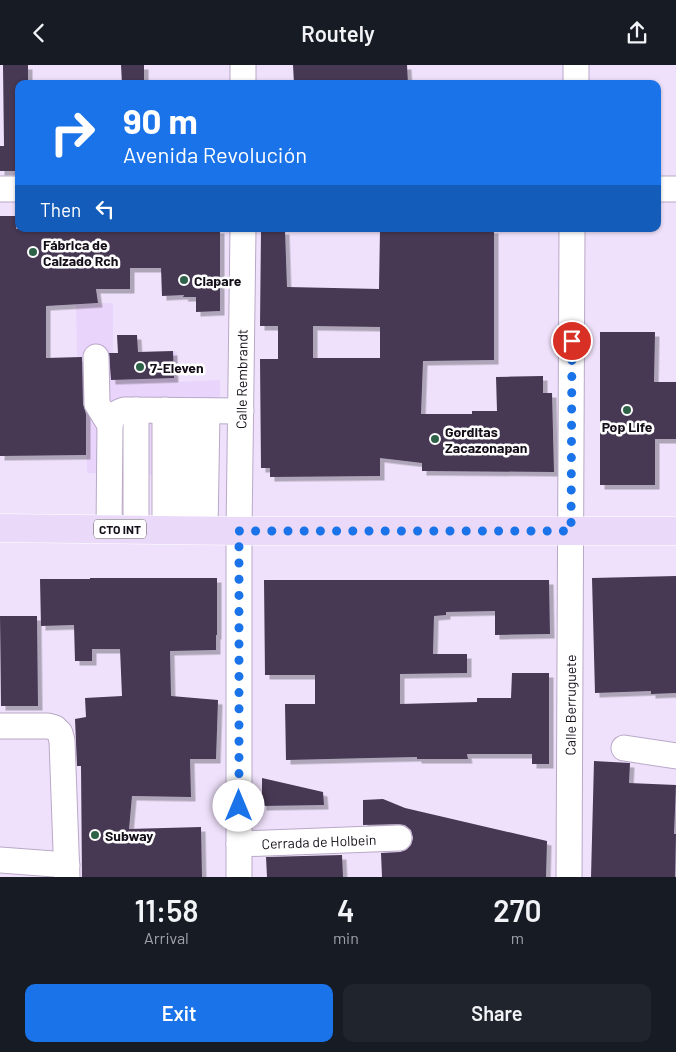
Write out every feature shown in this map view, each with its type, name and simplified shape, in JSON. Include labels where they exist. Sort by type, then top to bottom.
[{"type":"main road","name":"CTO INT","points":[[0,528],[239,531],[676,531]]},
{"type":"street","points":[[243,65],[243,80]]},
{"type":"street","points":[[576,65],[576,80]]},
{"type":"street","points":[[0,189],[15,189]]},
{"type":"street","points":[[661,189],[676,189]]},
{"type":"street","name":"Calle Rembrandt","points":[[240,877],[239,531],[243,232]]},
{"type":"street","name":"Calle Berruguete","points":[[569,877],[572,232]]},
{"type":"street","points":[[96,357],[97,404],[159,412],[241,411]]},
{"type":"street","points":[[159,412],[159,530]]},
{"type":"street","points":[[159,412],[159,530]]},
{"type":"street","points":[[159,412],[159,530]]},
{"type":"street","points":[[0,726],[48,726],[55,728],[60,733],[64,764],[67,871],[0,860]]},
{"type":"street","points":[[624,748],[676,756]]},
{"type":"street","name":"Cerrada de Holbein","points":[[239,844],[399,838]]},
{"type":"shaded area","points":[[113,303],[113,353],[177,351],[177,382],[220,380],[219,477],[87,473],[86,357],[77,357],[76,304]]},
{"type":"building","points":[[3,65],[28,65],[28,80],[15,80],[15,171],[0,171],[0,146],[4,146]]},
{"type":"building","points":[[121,65],[144,65],[144,80],[122,80]]},
{"type":"building","points":[[293,65],[407,65],[408,80],[294,80]]},
{"type":"building","points":[[0,216],[15,216],[15,232],[220,232],[220,311],[196,312],[196,297],[183,297],[184,295],[162,296],[161,268],[130,268],[130,289],[96,289],[98,303],[46,306],[46,358],[82,357],[83,404],[86,414],[86,455],[0,456]]},
{"type":"building","points":[[261,232],[285,232],[287,287],[379,289],[380,232],[494,232],[494,360],[423,361],[421,414],[472,414],[472,411],[497,411],[496,377],[543,376],[543,393],[552,393],[554,472],[422,471],[422,463],[380,458],[380,476],[270,477],[270,468],[261,468],[260,359],[278,359],[278,326],[260,326]],"holes":[[[313,326],[380,327],[380,358],[313,358]]]},
{"type":"building","name":"Pop Life","points":[[600,332],[655,332],[654,382],[676,382],[676,439],[655,439],[655,485],[600,485]]},
{"type":"building","name":"7-Eleven","points":[[117,335],[137,335],[138,352],[173,351],[174,378],[111,380],[109,353],[118,353]]},
{"type":"building","points":[[676,576],[676,693],[651,694],[651,691],[595,693],[592,578]]},
{"type":"building","points":[[217,578],[216,650],[170,651],[171,696],[218,700],[216,759],[190,759],[191,797],[132,796],[129,829],[201,827],[202,877],[82,877],[81,766],[77,766],[75,719],[86,717],[85,698],[122,696],[120,649],[92,649],[92,661],[75,661],[74,625],[41,626],[40,579]]},
{"type":"building","points":[[264,580],[549,580],[550,634],[495,635],[495,611],[446,612],[446,615],[434,616],[433,654],[467,654],[467,673],[400,674],[400,704],[477,702],[477,698],[511,698],[512,673],[549,673],[549,764],[532,764],[532,754],[467,754],[468,759],[417,759],[417,757],[286,760],[285,704],[315,704],[315,675],[265,675]]},
{"type":"building","points":[[0,616],[37,616],[38,706],[1,706]]},
{"type":"building","points":[[594,761],[630,763],[629,783],[676,785],[675,877],[591,877]]},
{"type":"building","points":[[262,778],[323,792],[324,805],[262,806]]},
{"type":"building","points":[[383,799],[405,808],[547,841],[546,877],[382,877],[381,853],[406,850],[411,845],[413,838],[411,830],[405,825],[363,825],[363,800]]},
{"type":"building","points":[[342,855],[343,877],[267,877],[266,857]]},
{"type":"place","name":"Fábrica de Calzado Rch","points":[[33,252]]},
{"type":"place","name":"Clapare","points":[[184,280]]},
{"type":"place","name":"7-Eleven","points":[[140,367]]},
{"type":"place","name":"Pop Life","points":[[627,410]]},
{"type":"place","name":"Gorditas Zacazonapan","points":[[435,439]]},
{"type":"place","name":"Subway","points":[[95,835]]},
{"type":"route","points":[[239,806],[239,531],[571,531],[572,341]]}]
